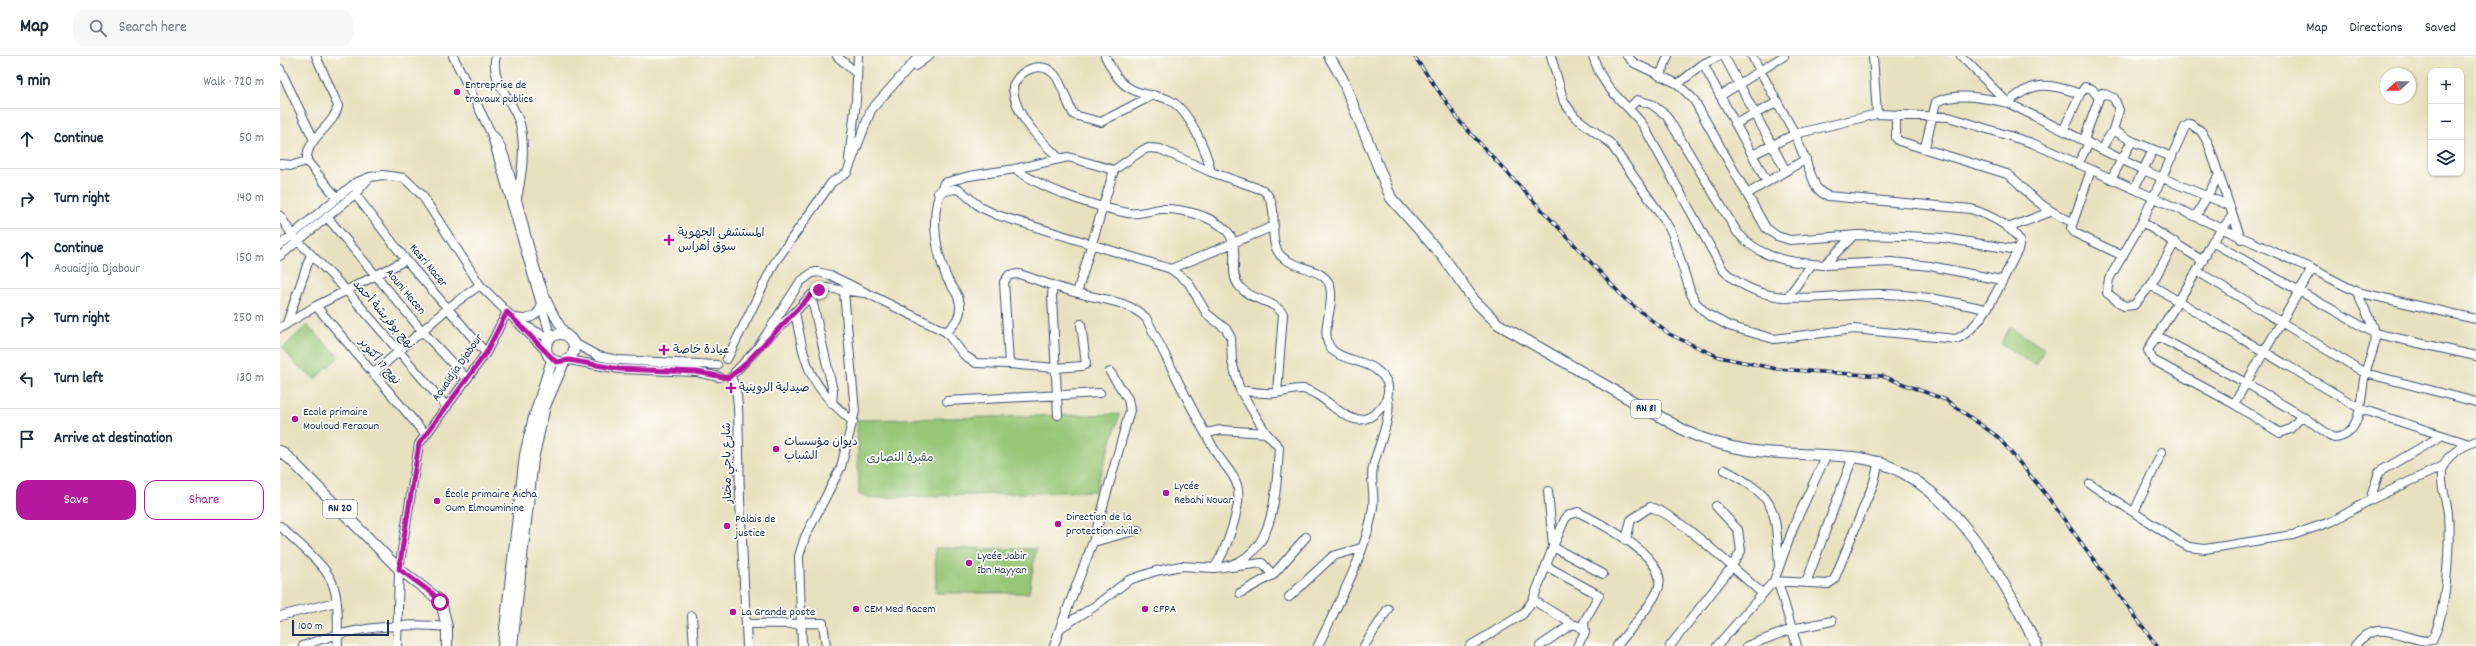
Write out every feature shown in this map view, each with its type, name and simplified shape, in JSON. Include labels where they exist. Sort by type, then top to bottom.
[{"type":"main road","name":"RN 81","points":[[1329,56],[1342,78],[1391,198],[1444,258],[1474,300],[1498,324],[1687,432],[1708,441],[1754,452],[1853,457],[1879,461],[1905,473],[1945,505],[1987,557],[2006,586],[2037,646]]},
{"type":"main road","points":[[512,646],[533,459],[545,406],[567,361],[574,351],[571,340],[559,334],[550,338],[546,351],[552,360]]},
{"type":"main road","points":[[552,360],[567,361]]},
{"type":"main road","points":[[503,646],[525,455],[533,421],[552,360]]},
{"type":"main road","name":"RN 20","points":[[282,455],[399,569],[438,599],[442,606],[447,627],[447,646]]},
{"type":"street","points":[[316,56],[338,106],[336,112],[314,140],[306,154],[307,161],[337,198]]},
{"type":"street","points":[[453,56],[491,133],[503,152],[550,338]]},
{"type":"street","points":[[496,56],[496,75],[515,112],[522,133],[522,172],[515,201],[544,292],[556,320],[571,340],[598,356],[618,360],[717,365]]},
{"type":"street","points":[[837,56],[856,73]]},
{"type":"street","points":[[847,173],[856,101],[856,73],[858,56]]},
{"type":"street","points":[[727,360],[775,262],[786,244],[832,182],[847,173],[871,110],[919,56]]},
{"type":"street","points":[[904,73],[929,56]]},
{"type":"street","points":[[1105,56],[1115,76],[1124,86],[1133,91],[1169,100],[1180,107],[1208,156],[1212,172]]},
{"type":"street","points":[[1551,56],[1564,102],[1575,117],[1610,143],[1663,218],[1675,241],[1691,294],[1696,303],[1707,314],[1730,326],[1774,339],[1854,330],[1956,339],[1970,330],[1986,309],[2018,250],[2020,241],[2008,228],[1985,213],[1971,209],[1828,196],[1818,191],[1795,134],[1776,103],[1752,56]]},
{"type":"street","points":[[1593,56],[1605,85],[1614,96],[1629,108],[1656,147],[1723,270],[1733,280],[1750,290],[1764,295],[1787,298],[1882,294],[1936,299],[1986,309]]},
{"type":"street","points":[[1627,56],[1634,63],[1678,84],[1694,100],[1766,228],[1777,236],[1790,240],[1853,236],[1944,238],[2018,250]]},
{"type":"street","points":[[1660,76],[1668,56]]},
{"type":"street","points":[[1678,84],[1703,64],[1719,56]]},
{"type":"street","points":[[1724,56],[1786,171]]},
{"type":"street","points":[[1720,96],[1784,56]]},
{"type":"street","points":[[1873,56],[1877,114]]},
{"type":"street","points":[[1960,56],[2008,103]]},
{"type":"street","points":[[1703,64],[1767,182]]},
{"type":"street","points":[[1059,158],[1037,136],[1018,107],[1013,86],[1019,75],[1033,68],[1046,68],[1053,72],[1061,84],[1074,115],[1097,122],[1153,95]]},
{"type":"street","points":[[280,69],[314,140]]},
{"type":"street","points":[[2008,103],[2019,93],[2045,85],[2058,86],[2080,94]]},
{"type":"street","points":[[2064,129],[2080,94],[2085,87],[2092,89],[2099,98]]},
{"type":"street","points":[[2078,164],[2099,98],[2102,93],[2115,100],[2119,110],[2112,130],[2102,148]]},
{"type":"street","points":[[1925,147],[1936,102],[1943,99],[1978,97],[2008,103],[2064,129],[2086,142],[2102,148],[2143,170],[2205,197],[2228,204]]},
{"type":"street","points":[[1629,108],[1637,100],[1651,104],[1666,115],[1737,232],[1747,244],[1768,256],[1824,265],[1891,262],[1930,266],[2001,280]]},
{"type":"street","points":[[1735,124],[1776,103]]},
{"type":"street","points":[[1752,155],[1795,134],[1877,114],[1948,117],[1982,126],[2032,143],[2134,189],[2154,200],[2196,216],[2241,239],[2312,269],[2357,292],[2476,319]]},
{"type":"street","points":[[1900,115],[1896,118],[1897,139],[2007,174],[2016,179],[2030,196],[2050,212],[2072,222]]},
{"type":"street","points":[[2175,242],[2151,285],[2138,302],[2129,307],[2107,293],[2109,279],[2154,200],[2185,127],[2193,124],[2208,143],[2241,239]]},
{"type":"street","points":[[2112,130],[2132,141],[2172,157]]},
{"type":"street","points":[[2111,179],[2132,141]]},
{"type":"street","points":[[1077,293],[1102,205],[1114,170],[1143,150],[1154,148],[1212,172],[1263,190],[1272,201],[1275,246],[1279,253],[1290,262],[1325,277],[1330,285],[1331,293],[1327,334],[1331,349],[1336,353],[1363,362],[1385,378],[1388,388],[1387,396],[1382,407],[1374,415],[1356,420],[1342,414],[1317,394],[1305,390],[1293,388],[1277,393],[1240,390]]},
{"type":"street","points":[[2134,189],[2153,150]]},
{"type":"street","points":[[946,332],[954,324],[960,309],[959,300],[940,260],[936,238],[936,208],[938,193],[944,183],[949,180],[1059,158],[1075,158],[1114,170]]},
{"type":"street","points":[[1747,194],[1806,159]]},
{"type":"street","points":[[280,164],[293,165],[307,161]]},
{"type":"street","points":[[1015,168],[1047,188],[1102,205],[1135,214],[1175,209],[1222,226],[1228,232],[1233,243],[1236,260],[1233,270],[1238,286],[1244,292],[1279,308],[1283,314],[1277,393]]},
{"type":"street","points":[[2090,170],[2071,228],[2075,233],[2123,256]]},
{"type":"street","points":[[280,245],[293,236],[355,183],[370,177],[394,175],[404,178],[414,185],[480,284],[546,351]]},
{"type":"street","points":[[2196,216],[2205,197],[2219,175]]},
{"type":"street","points":[[280,256],[299,242],[355,194],[370,177]]},
{"type":"street","points":[[938,193],[954,189],[960,190],[980,207],[997,215],[1090,245],[1171,268],[1188,282],[1207,314],[1226,329],[1231,338],[1232,362],[1240,390],[1266,433],[1279,447],[1278,480],[1270,524],[1255,547],[1228,567]]},
{"type":"street","name":"Kasri Nacer","points":[[355,194],[406,260],[486,353]]},
{"type":"street","points":[[2008,228],[2050,212]]},
{"type":"street","name":"نهج بوفريشة أحمد","points":[[280,216],[293,236],[347,291],[446,407]]},
{"type":"street","points":[[2232,216],[2212,242],[2180,301],[2148,350],[2151,358],[2234,404],[2280,433],[2290,429],[2302,416]]},
{"type":"street","name":"Aouni Hacen","points":[[327,217],[423,332],[467,379]]},
{"type":"street","points":[[2142,222],[2203,261]]},
{"type":"street","points":[[1171,268],[1274,226]]},
{"type":"street","points":[[1824,265],[1853,236]]},
{"type":"street","points":[[2212,242],[2374,333],[2476,356]]},
{"type":"street","points":[[287,323],[311,254]]},
{"type":"street","points":[[280,328],[316,306],[406,260]]},
{"type":"street","points":[[1787,298],[1812,264]]},
{"type":"street","points":[[2234,404],[2312,269]]},
{"type":"street","points":[[2197,271],[2281,324],[2365,373],[2476,402]]},
{"type":"street","points":[[757,349],[789,297],[800,282],[812,273],[818,272],[830,275],[872,297]]},
{"type":"street","points":[[1009,364],[1004,282],[1005,278],[1009,275],[1019,274],[1077,293],[1131,306],[1146,318],[1206,432],[1236,481],[1238,489],[1234,515],[1223,553],[1214,568]]},
{"type":"street","points":[[373,374],[423,332],[448,308],[480,284]]},
{"type":"street","points":[[1054,285],[1052,296],[1058,415]]},
{"type":"street","points":[[2151,285],[2361,409],[2441,436],[2472,442]]},
{"type":"street","points":[[567,361],[619,369],[697,372],[719,376],[725,379],[733,375],[811,295],[832,287],[844,292],[863,293],[946,332],[964,355],[976,363],[1079,368],[1086,364],[1081,324]]},
{"type":"street","points":[[802,646],[799,556],[805,537],[837,477],[854,422],[855,398],[844,292]]},
{"type":"street","points":[[2157,336],[2246,383],[2302,416],[2330,436],[2339,438],[2345,435],[2354,424],[2361,409],[2365,373],[2372,355],[2374,333],[2357,292]]},
{"type":"street","points":[[811,295],[832,391],[832,404]]},
{"type":"street","points":[[512,316],[530,318],[538,313],[542,304]]},
{"type":"street","name":"نهج 17 أكتوبر","points":[[316,306],[425,434]]},
{"type":"street","points":[[794,312],[802,353],[812,378],[832,404],[854,422]]},
{"type":"street","points":[[512,316],[550,338]]},
{"type":"street","name":"Aouaidjia Djabour","points":[[397,646],[396,626],[399,569],[419,444],[512,316]]},
{"type":"street","points":[[719,376],[716,371],[717,365],[721,360],[727,360],[733,363],[733,375]]},
{"type":"street","points":[[1054,646],[1093,542],[1130,410],[1128,399],[1110,372]]},
{"type":"street","name":"شارع باجي مختار","points":[[733,375],[738,405],[740,499],[747,646]]},
{"type":"street","points":[[947,401],[1100,393]]},
{"type":"street","points":[[1318,646],[1352,574],[1373,507],[1372,468],[1389,407],[1387,396]]},
{"type":"street","points":[[1206,432],[1221,430],[1266,433]]},
{"type":"street","points":[[2370,500],[2379,472],[2441,436]]},
{"type":"street","points":[[2090,484],[2189,547],[2205,549],[2293,535],[2320,527],[2370,500],[2444,466],[2451,456],[2472,442]]},
{"type":"street","points":[[2134,512],[2162,452]]},
{"type":"street","points":[[1797,646],[1776,581],[1795,523],[1826,456]]},
{"type":"street","points":[[1806,583],[1853,457]]},
{"type":"street","points":[[1717,646],[1762,594],[1776,581],[1828,584],[1834,580],[1874,482],[1879,461]]},
{"type":"street","points":[[2355,646],[2362,638],[2380,633],[2419,645],[2429,643],[2435,635],[2447,569],[2448,519],[2443,480],[2444,466]]},
{"type":"street","points":[[1725,470],[1752,484],[1772,507],[1776,524],[1779,568]]},
{"type":"street","points":[[1548,491],[1553,546]]},
{"type":"street","points":[[1670,646],[1731,568],[1741,551],[1741,541],[1738,530],[1716,506]]},
{"type":"street","points":[[1626,540],[1631,520],[1650,507],[1660,510],[1677,521],[1762,594]]},
{"type":"street","points":[[1470,646],[1524,614],[1533,600],[1553,546],[1565,519],[1568,515],[1578,512],[1610,528],[1626,540],[1647,556],[1658,572],[1658,591],[1617,646]]},
{"type":"street","points":[[280,526],[332,582],[336,602],[338,646]]},
{"type":"street","points":[[1093,542],[1138,530]]},
{"type":"street","points":[[1240,593],[1273,575],[1306,537]]},
{"type":"street","points":[[1553,546],[1603,574]]},
{"type":"street","points":[[1289,597],[1333,556],[1361,548]]},
{"type":"street","points":[[1060,628],[1095,606],[1130,580],[1156,570],[1181,566],[1214,568],[1262,563],[1273,575]]},
{"type":"street","points":[[1546,566],[1599,595],[1584,622],[1586,633],[1577,646]]},
{"type":"street","points":[[1533,600],[1572,624],[1579,626],[1586,633]]},
{"type":"street","points":[[280,616],[336,602]]},
{"type":"street","points":[[1364,646],[1388,609]]},
{"type":"street","points":[[692,616],[694,646]]},
{"type":"street","points":[[1747,646],[1792,629],[1832,621]]},
{"type":"street","points":[[747,624],[824,623],[826,646]]},
{"type":"street","points":[[305,646],[338,635],[396,626],[416,624],[447,627]]},
{"type":"street","points":[[1540,646],[1572,624]]},
{"type":"street","points":[[2362,638],[2365,646]]},
{"type":"green space","points":[[307,325],[339,357],[315,379],[296,365],[283,348]]},
{"type":"green space","points":[[2010,327],[2045,349],[2035,365],[2001,344]]},
{"type":"green space","name":"مقبرة النصارى","points":[[1120,414],[1095,491],[872,498],[859,495],[857,420]]},
{"type":"green space","points":[[935,548],[1036,549],[1029,593],[936,593]]},
{"type":"railway","points":[[1414,56],[1461,123],[1625,299],[1669,334],[1719,357],[1777,369],[1882,376],[1946,400],[1998,437],[2044,492],[2157,646]]},
{"type":"place","name":"Entreprise de travaux publics","points":[[457,92]]},
{"type":"place","name":"المستشفى الجهوية سوق أهراس","points":[[669,240]]},
{"type":"place","name":"عيادة خاصة","points":[[664,350]]},
{"type":"place","name":"صيدلية الروينية","points":[[731,388]]},
{"type":"place","name":"Ecole primaire Mouloud Feraoun","points":[[295,419]]},
{"type":"place","name":"ديوان مؤسسات الشباب","points":[[776,449]]},
{"type":"place","name":"Lycée Rebahi Nouar","points":[[1166,493]]},
{"type":"place","name":"École primaire Aicha Oum Elmouminine","points":[[437,501]]},
{"type":"place","name":"Direction de la protection civile","points":[[1058,524]]},
{"type":"place","name":"Palais de justice","points":[[727,526]]},
{"type":"place","name":"Lycée Jabir Ibn Hayyan","points":[[969,563]]},
{"type":"place","name":"CEM Med Racem","points":[[856,609]]},
{"type":"place","name":"CFPA","points":[[1145,609]]},
{"type":"place","name":"La Grande poste","points":[[733,612]]},
{"type":"route","points":[[440,602],[432,593],[399,569],[402,560],[419,444],[486,353],[507,312],[546,351],[549,357],[556,362],[564,362],[569,360],[619,369],[697,372],[719,376],[725,379],[733,375],[742,367],[757,349],[811,295],[819,290]]}]
